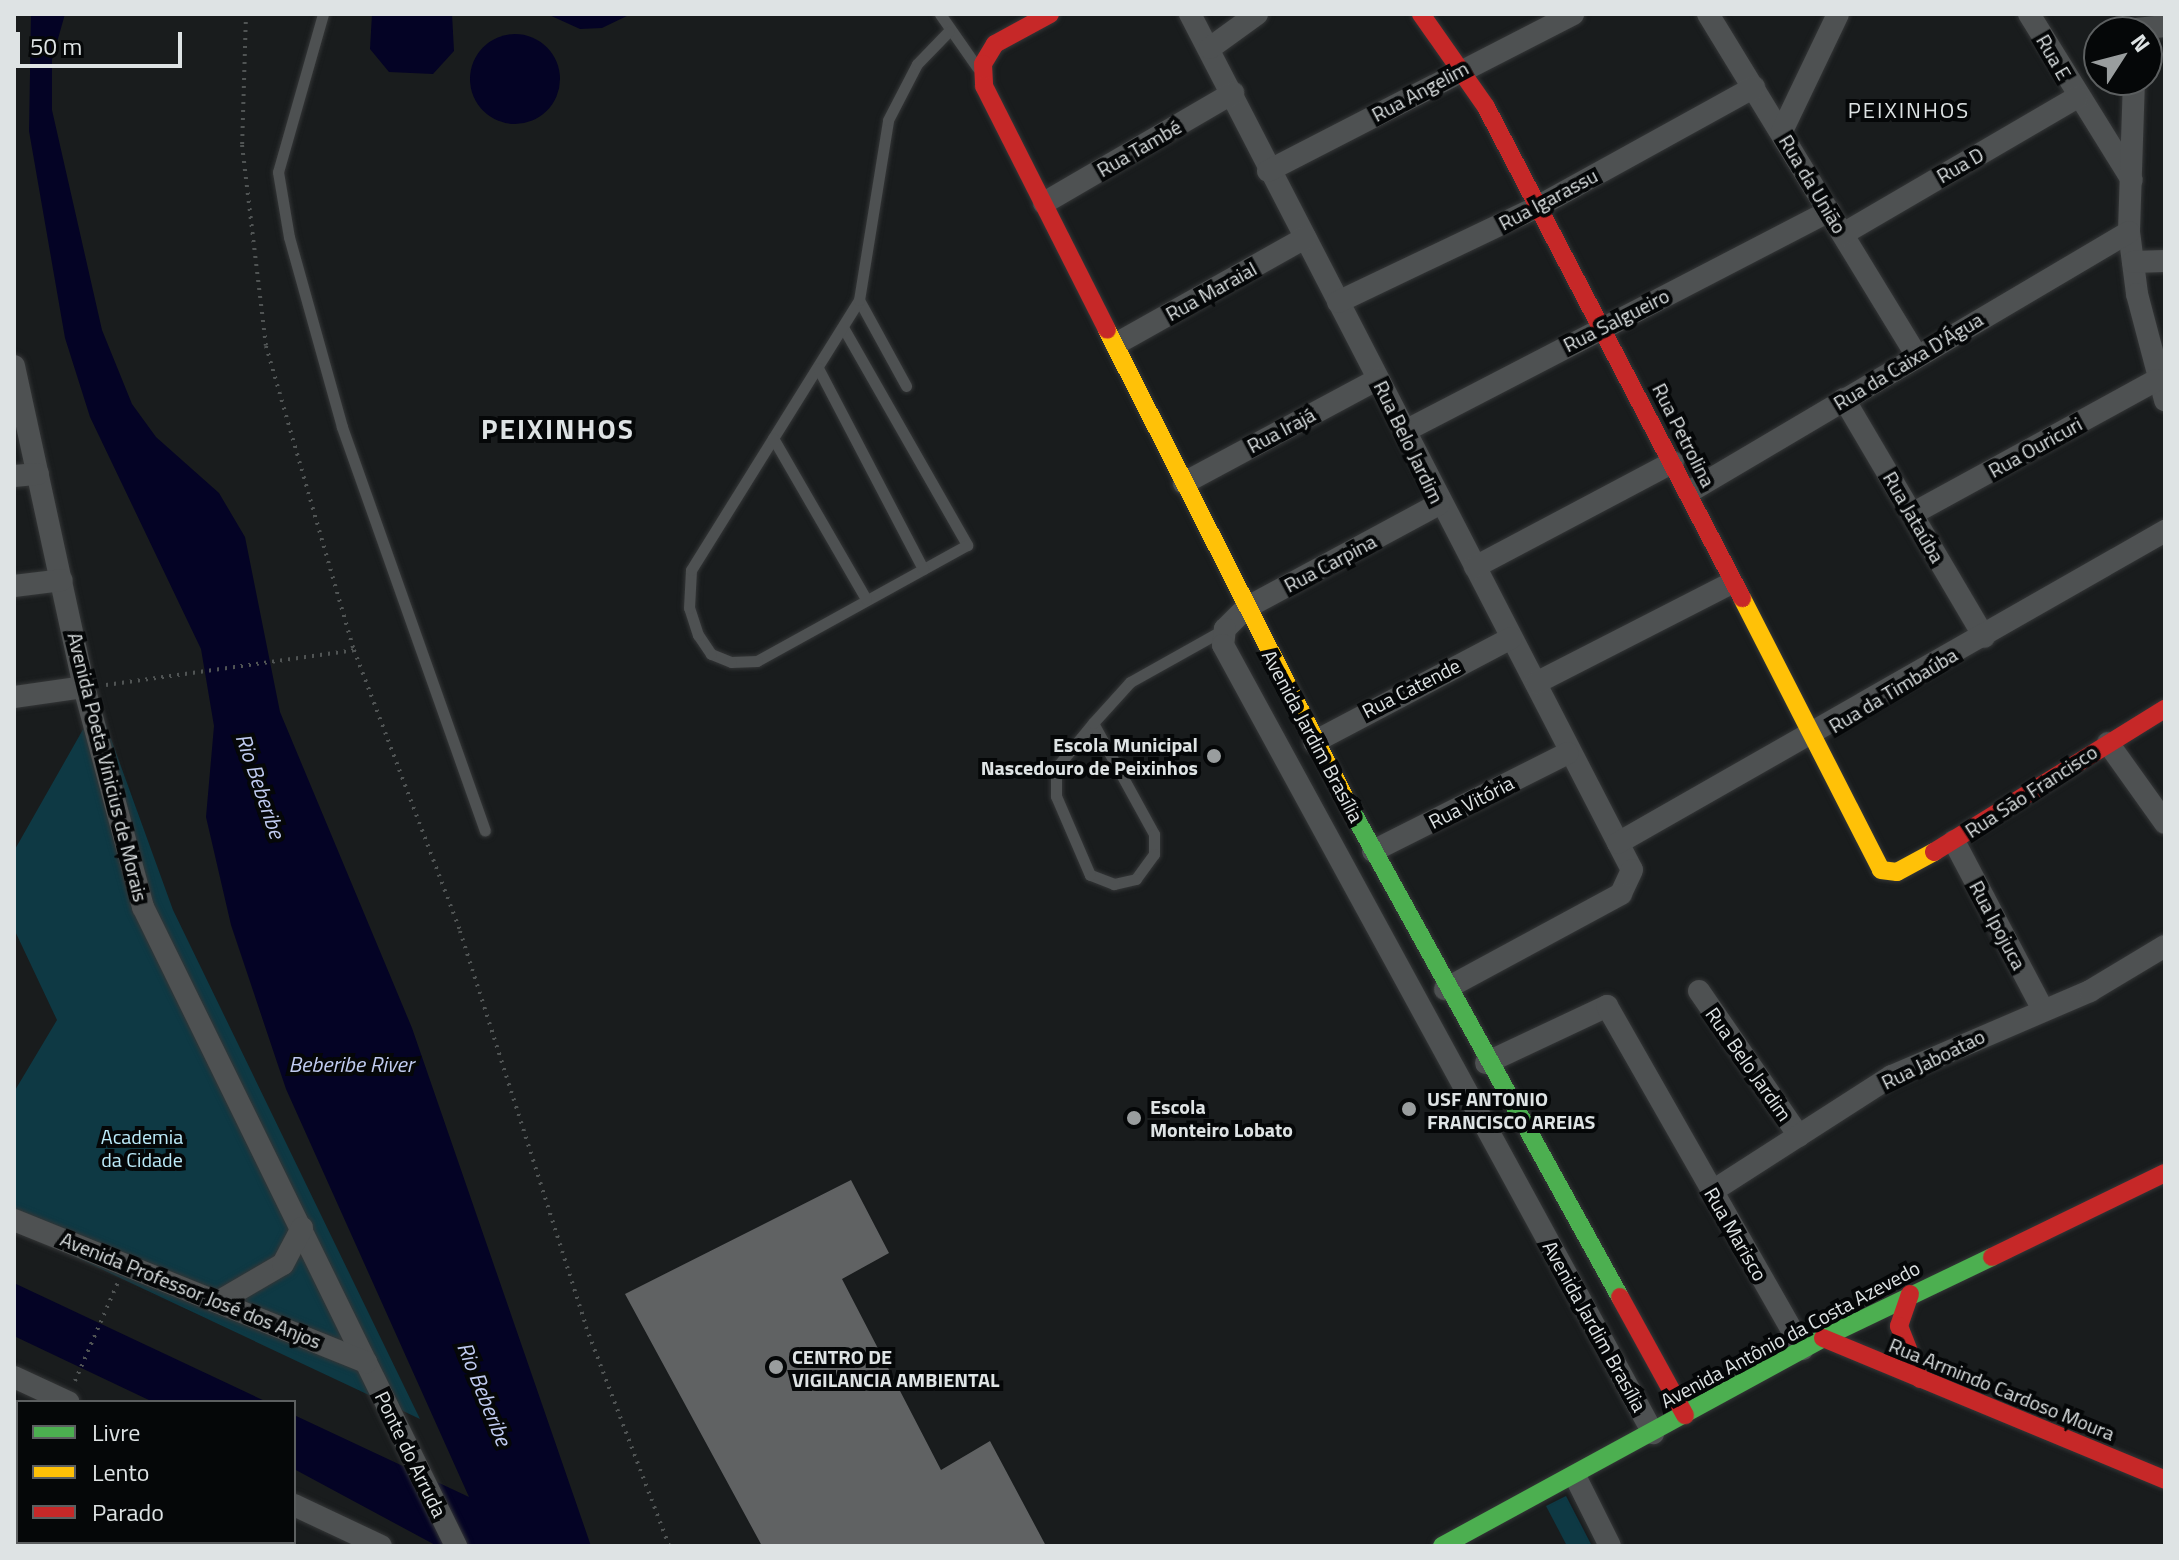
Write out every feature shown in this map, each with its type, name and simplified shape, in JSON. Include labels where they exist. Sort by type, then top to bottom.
[{"type":"street","points":[[983,73],[995,44],[1050,14]]},
{"type":"street","name":"Rua Belo Jardim","points":[[1190,14],[1233,93],[1268,171],[1405,431],[1439,504],[1475,567],[1536,683],[1568,753],[1632,870],[1621,894],[1445,989]]},
{"type":"street","points":[[1210,48],[1257,14]]},
{"type":"street","name":"Rua Petrolina","points":[[1421,14],[1461,69],[1603,326],[1689,492],[1809,740],[1873,859],[1881,870],[1897,872]]},
{"type":"street","name":"Rua Angelim","points":[[1268,171],[1573,14]]},
{"type":"street","name":"Rua da União","points":[[1708,14],[1916,355]]},
{"type":"street","points":[[1782,131],[1838,14]]},
{"type":"street","name":"Rua E","points":[[2029,14],[2077,97],[2132,180]]},
{"type":"street","name":"Avenida Jardim Brasília","points":[[983,73],[1044,203],[1314,742],[1445,989],[1685,1415]]},
{"type":"street","name":"Rua Igarassu","points":[[1338,302],[1537,207],[1754,87]]},
{"type":"street","name":"Rua També","points":[[1044,203],[1233,93]]},
{"type":"street","points":[[2134,96],[2129,232],[2161,390]]},
{"type":"street","name":"Rua D","points":[[1843,234],[2077,97]]},
{"type":"street","name":"Rua Salgueiro","points":[[1405,431],[1829,211]]},
{"type":"street","name":"Rua da Caixa D'Água","points":[[1689,492],[1916,355],[2129,232]]},
{"type":"street","name":"Rua Maraial","points":[[1116,344],[1305,238]]},
{"type":"street","points":[[2133,262],[2165,261]]},
{"type":"street","name":"Avenida Poeta Vinicius de Morais","points":[[14,366],[84,687],[143,907],[371,1372]]},
{"type":"street","name":"Rua Irajá","points":[[1184,483],[1378,379]]},
{"type":"street","name":"Rua Ouricuri","points":[[1912,514],[2161,390]]},
{"type":"street","name":"Rua Jataúba","points":[[1844,399],[1984,637]]},
{"type":"street","points":[[1475,567],[1673,462]]},
{"type":"street","points":[[14,476],[38,474]]},
{"type":"street","name":"Rua Carpina","points":[[1225,629],[1246,608],[1439,504]]},
{"type":"street","name":"Rua da Timbaúba","points":[[1618,843],[1809,740],[2165,531]]},
{"type":"street","points":[[14,586],[62,580]]},
{"type":"street","points":[[1536,683],[1731,583]]},
{"type":"street","name":"Avenida Jardim Brasília","points":[[1225,629],[1223,645],[1285,763],[1653,1433]]},
{"type":"street","name":"Rua Catende","points":[[1314,742],[1511,638]]},
{"type":"street","points":[[14,697],[84,687]]},
{"type":"street","name":"Rua São Francisco","points":[[1897,872],[1954,841],[2165,709]]},
{"type":"street","points":[[2108,743],[2165,823]]},
{"type":"street","name":"Rua Vitória","points":[[1373,851],[1568,753]]},
{"type":"street","name":"Rua Ipojuca","points":[[1954,841],[2042,1008]]},
{"type":"street","name":"Rua Jaboatao","points":[[1711,1192],[1892,1076],[2042,1008],[2090,991],[2165,946]]},
{"type":"street","name":"Rua Belo Jardim","points":[[1699,991],[1799,1136]]},
{"type":"street","name":"Rua Marisco","points":[[1486,1063],[1607,1006],[1711,1192],[1813,1344]]},
{"type":"street","name":"Avenida Antônio da Costa Azevedo","points":[[1442,1546],[1813,1344],[1910,1294],[2165,1173]]},
{"type":"street","name":"Avenida Professor José dos Anjos","points":[[14,1220],[223,1299],[371,1372]]},
{"type":"street","points":[[223,1299],[283,1264],[302,1228]]},
{"type":"street","points":[[1910,1294],[1899,1326],[1920,1379]]},
{"type":"street","name":"Rua Armindo Cardoso Moura","points":[[1813,1344],[1920,1379],[2165,1480]]},
{"type":"street","name":"Ponte do Arruda","points":[[371,1372],[456,1546]]},
{"type":"street","points":[[14,1377],[64,1400]]},
{"type":"street","points":[[1575,1476],[1610,1546]]},
{"type":"street","points":[[296,1506],[381,1546]]},
{"type":"lane","points":[[323,14],[278,172],[289,237],[342,427],[485,830]]},
{"type":"lane","points":[[940,14],[948,32],[983,73]]},
{"type":"lane","points":[[844,329],[967,545],[757,661],[711,654],[698,635],[689,608],[691,570],[844,329],[859,300],[888,120],[917,64],[948,32]]},
{"type":"lane","points":[[859,300],[906,386]]},
{"type":"lane","points":[[818,368],[923,569]]},
{"type":"lane","points":[[773,438],[866,599]]},
{"type":"lane","points":[[1093,723],[1154,834],[1154,854],[1136,879],[1114,884],[1090,875],[1056,796],[1056,768],[1093,723],[1130,682],[1225,629]]},
{"type":"path","points":[[246,14],[242,145],[266,346],[354,650],[460,931],[586,1327],[669,1546]]},
{"type":"path","points":[[84,687],[140,682],[354,650]]},
{"type":"path","points":[[77,1374],[109,1305]]},
{"type":"green space","name":"Academia da Cidade","points":[[98,703],[173,910],[420,1419],[14,1228],[14,1092],[57,1020],[14,929],[14,851]]},
{"type":"green space","points":[[1566,1496],[1592,1546],[1567,1546],[1546,1506]]},
{"type":"water","name":"Beberibe River","points":[[31,14],[65,14],[52,60],[52,110],[102,330],[132,404],[156,437],[219,493],[245,537],[280,712],[412,1028],[591,1546],[437,1546],[296,1470],[296,1416],[469,1497],[286,1089],[231,925],[206,817],[214,726],[201,649],[90,417],[65,338],[29,131]]},
{"type":"water","points":[[372,14],[452,14],[454,51],[433,74],[389,72],[370,49]]},
{"type":"water","points":[[547,14],[631,14],[602,28],[580,29]]},
{"type":"water","points":[[515,34],[532,37],[547,47],[557,62],[560,79],[557,96],[547,111],[532,121],[515,124],[498,121],[483,111],[473,96],[470,79],[473,62],[483,47],[498,37]]},
{"type":"water","points":[[14,1283],[263,1400],[149,1400],[14,1336]]},
{"type":"building","name":"CENTRO DE VIGILANCIA AMBIENTAL","points":[[851,1180],[889,1253],[842,1279],[941,1470],[990,1441],[1046,1546],[762,1546],[625,1294]]},
{"type":"traffic: fast","points":[[1348,804],[1620,1297]]},
{"type":"traffic: fast","points":[[1442,1546],[1823,1338],[1992,1257]]},
{"type":"traffic: slow","points":[[1107,330],[1348,804]]},
{"type":"traffic: slow","points":[[1742,598],[1881,870],[1897,872],[1934,852]]},
{"type":"traffic: jam","points":[[1050,14],[995,44],[983,64],[984,86],[1107,330]]},
{"type":"traffic: jam","points":[[1421,14],[1486,107],[1742,598]]},
{"type":"traffic: jam","points":[[1934,852],[2165,709]]},
{"type":"traffic: jam","points":[[1992,1257],[2165,1173]]},
{"type":"traffic: jam","points":[[1910,1294],[1899,1326],[1920,1379]]},
{"type":"traffic: jam","points":[[1620,1297],[1685,1415]]},
{"type":"traffic: jam","points":[[1823,1338],[2165,1480]]},
{"type":"place","name":"Escola Municipal Nascedouro de Peixinhos","points":[[1214,756]]},
{"type":"place","name":"USF ANTONIO FRANCISCO AREIAS","points":[[1409,1109]]},
{"type":"place","name":"Escola Monteiro Lobato","points":[[1134,1118]]},
{"type":"place","name":"CENTRO DE VIGILANCIA AMBIENTAL","points":[[776,1367]]},
{"type":"district","name":"PEIXINHOS","points":[[1909,111]]},
{"type":"district","name":"PEIXINHOS","points":[[558,429]]},
{"type":"water label","name":"Rio Beberibe","points":[[260,786]]},
{"type":"water label","name":"Rio Beberibe","points":[[484,1394]]}]
